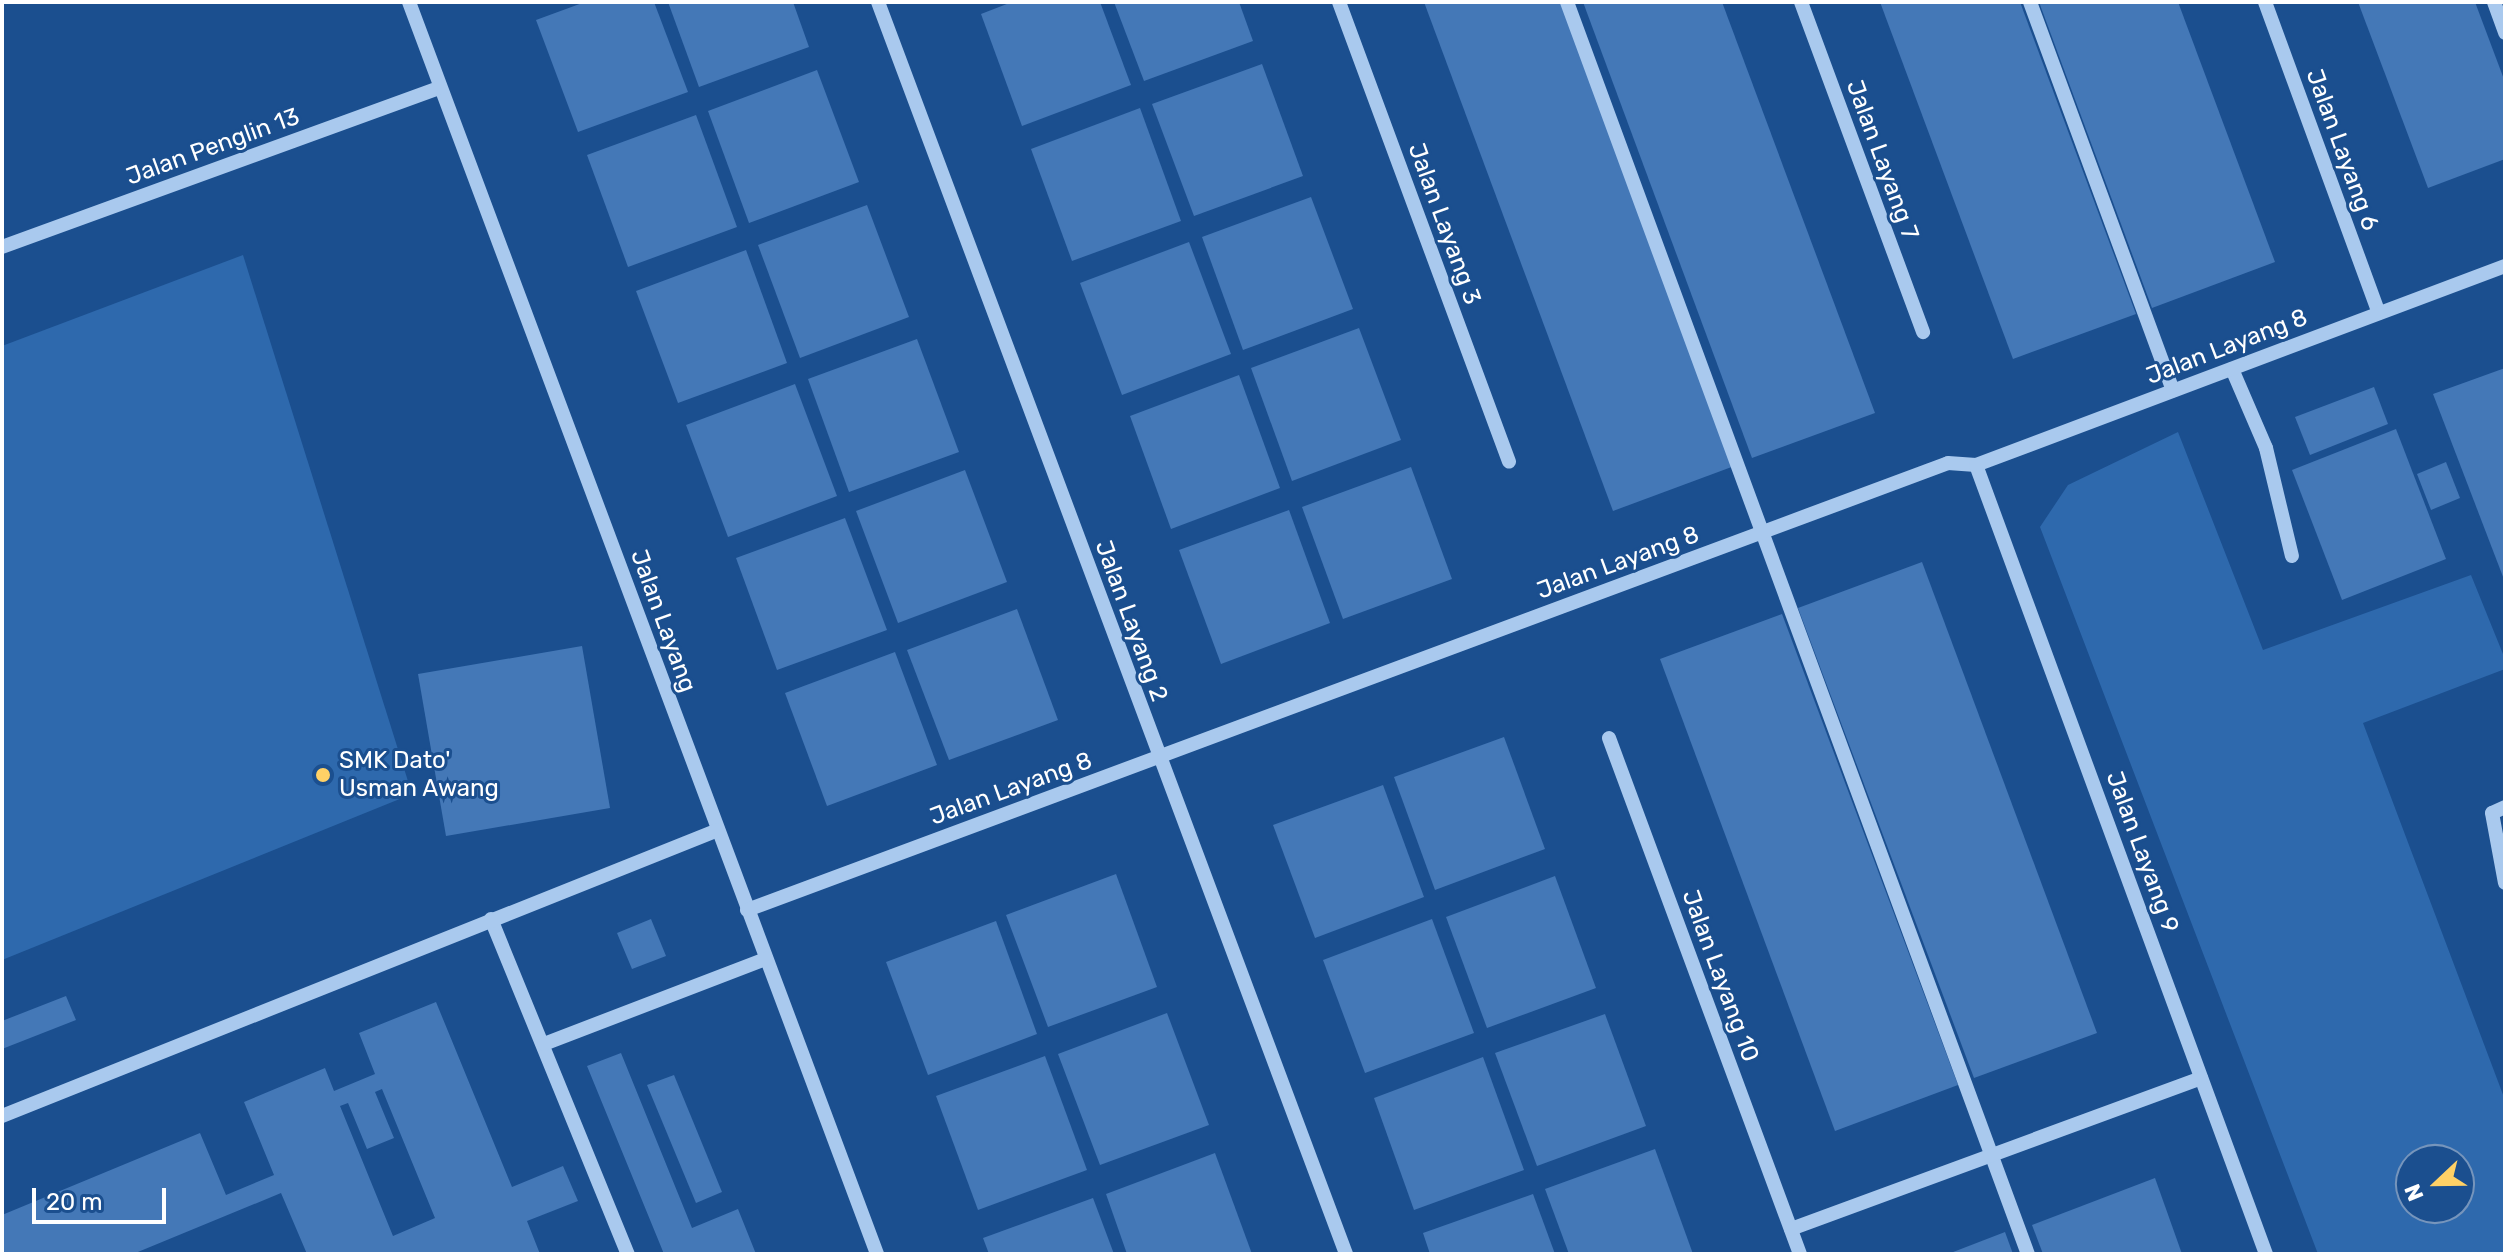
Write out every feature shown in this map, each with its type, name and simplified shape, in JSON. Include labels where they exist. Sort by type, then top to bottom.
[{"type":"street","name":"Jalan Layang","points":[[409,2],[877,1254]]},
{"type":"street","name":"Jalan Layang 2","points":[[878,2],[1346,1254]]},
{"type":"street","name":"Jalan Layang 3","points":[[1339,2],[1509,462]]},
{"type":"street","points":[[1567,2],[2028,1254]]},
{"type":"street","name":"Jalan Layang 7","points":[[1801,2],[1923,332]]},
{"type":"street","points":[[2030,2],[2173,391]]},
{"type":"street","name":"Jalan Layang 6","points":[[2265,2],[2379,313]]},
{"type":"street","points":[[2494,2],[2505,33]]},
{"type":"street","name":"Jalan Penglin 13","points":[[2,247],[440,88]]},
{"type":"street","name":"Jalan Layang 8","points":[[747,910],[1948,463],[1976,465],[2505,266]]},
{"type":"street","points":[[2232,369],[2266,448],[2292,556]]},
{"type":"street","name":"Jalan Layang 9","points":[[1976,465],[2266,1254]]},
{"type":"street","name":"Jalan Layang 10","points":[[1609,738],[1800,1254]]},
{"type":"street","points":[[2505,807],[2492,813],[2505,883]]},
{"type":"street","points":[[2,1116],[718,830]]},
{"type":"street","points":[[491,919],[628,1254]]},
{"type":"street","points":[[544,1044],[766,959]]},
{"type":"street","points":[[1791,1229],[2201,1078]]},
{"type":"shaded area","points":[[243,255],[412,794],[2,960],[2,346]]},
{"type":"shaded area","points":[[2178,432],[2263,650],[2471,575],[2505,659],[2505,669],[2363,723],[2505,1100],[2505,1254],[2318,1254],[2040,527],[2068,485]]},
{"type":"building","points":[[585,2],[654,2],[688,92],[578,132],[536,20]]},
{"type":"building","points":[[668,2],[793,2],[809,47],[699,87]]},
{"type":"building","points":[[1012,2],[1100,2],[1131,85],[1022,126],[981,14]]},
{"type":"building","points":[[1114,2],[1239,2],[1253,41],[1144,81]]},
{"type":"building","points":[[1424,2],[1564,2],[1737,465],[1613,511]]},
{"type":"building","points":[[1583,2],[1722,2],[1875,413],[1752,458]]},
{"type":"building","points":[[1880,2],[2020,2],[2136,314],[2013,359]]},
{"type":"building","points":[[2039,2],[2178,2],[2275,262],[2152,308]]},
{"type":"building","points":[[2358,2],[2475,2],[2505,82],[2505,159],[2428,188]]},
{"type":"building","points":[[1262,64],[1303,176],[1194,216],[1152,104]]},
{"type":"building","points":[[817,70],[859,182],[749,223],[708,111]]},
{"type":"building","points":[[1140,108],[1181,221],[1072,261],[1031,149]]},
{"type":"building","points":[[696,115],[737,227],[628,267],[587,155]]},
{"type":"building","points":[[1311,197],[1353,309],[1243,350],[1202,237]]},
{"type":"building","points":[[867,205],[909,317],[800,358],[758,245]]},
{"type":"building","points":[[1189,242],[1231,354],[1122,395],[1080,283]]},
{"type":"building","points":[[746,250],[787,363],[678,403],[636,291]]},
{"type":"building","points":[[1359,328],[1401,440],[1292,481],[1251,368]]},
{"type":"building","points":[[917,339],[959,452],[849,492],[808,379]]},
{"type":"building","points":[[2505,368],[2505,582],[2433,394]]},
{"type":"building","points":[[1239,375],[1280,488],[1171,529],[1130,416]]},
{"type":"building","points":[[795,384],[837,496],[728,537],[686,425]]},
{"type":"building","points":[[2374,387],[2388,424],[2310,455],[2295,417]]},
{"type":"building","points":[[2396,429],[2446,559],[2342,600],[2292,470]]},
{"type":"building","points":[[2446,462],[2460,498],[2431,510],[2417,474]]},
{"type":"building","points":[[1411,467],[1452,579],[1343,619],[1302,507]]},
{"type":"building","points":[[965,470],[1007,582],[898,623],[856,511]]},
{"type":"building","points":[[1289,510],[1330,623],[1221,664],[1179,550]]},
{"type":"building","points":[[845,518],[887,630],[777,670],[736,558]]},
{"type":"building","points":[[1922,562],[2097,1033],[1974,1078],[1798,608]]},
{"type":"building","points":[[1017,609],[1058,720],[949,760],[907,650]]},
{"type":"building","points":[[1782,614],[1958,1085],[1835,1131],[1660,659]]},
{"type":"building","points":[[582,646],[610,808],[446,836],[418,674]]},
{"type":"building","points":[[895,652],[937,765],[827,806],[785,693]]},
{"type":"building","points":[[1504,737],[1545,849],[1435,890],[1394,777]]},
{"type":"building","points":[[1383,785],[1424,897],[1315,938],[1273,825]]},
{"type":"building","points":[[1116,874],[1157,987],[1048,1027],[1006,915]]},
{"type":"building","points":[[1555,876],[1596,988],[1487,1028],[1446,917]]},
{"type":"building","points":[[651,919],[666,956],[632,969],[617,933]]},
{"type":"building","points":[[1432,919],[1474,1033],[1365,1073],[1323,960]]},
{"type":"building","points":[[996,921],[1037,1034],[928,1075],[886,962]]},
{"type":"building","points":[[66,996],[76,1020],[2,1049],[2,1021]]},
{"type":"building","points":[[436,1002],[512,1187],[563,1166],[578,1201],[527,1221],[540,1254],[307,1254],[281,1193],[133,1254],[2,1254],[2,1215],[200,1133],[226,1195],[274,1175],[244,1102],[325,1068],[334,1091],[375,1074],[359,1033]],"holes":[[[382,1089],[435,1218],[393,1236],[340,1106],[348,1103],[367,1149],[394,1138],[375,1092]]]},
{"type":"building","points":[[1167,1013],[1209,1125],[1100,1165],[1058,1054]]},
{"type":"building","points":[[1605,1014],[1646,1126],[1537,1166],[1495,1053]]},
{"type":"building","points":[[621,1053],[692,1228],[738,1209],[756,1254],[664,1254],[587,1066]]},
{"type":"building","points":[[1045,1056],[1087,1170],[978,1210],[936,1096]]},
{"type":"building","points":[[1483,1057],[1524,1170],[1414,1210],[1374,1098]]},
{"type":"building","points":[[674,1075],[722,1192],[696,1203],[647,1085]]},
{"type":"building","points":[[1655,1149],[1693,1254],[1569,1254],[1545,1189]]},
{"type":"building","points":[[1215,1153],[1252,1254],[1127,1254],[1106,1194]]},
{"type":"building","points":[[2155,1178],[2182,1254],[2043,1254],[2032,1225]]},
{"type":"building","points":[[1533,1194],[1555,1254],[1430,1254],[1423,1233]]},
{"type":"building","points":[[1093,1198],[1114,1254],[989,1254],[983,1238]]},
{"type":"building","points":[[2005,1232],[2013,1254],[1948,1254]]},
{"type":"place","name":"SMK Dato' Usman Awang","points":[[323,775]]}]
